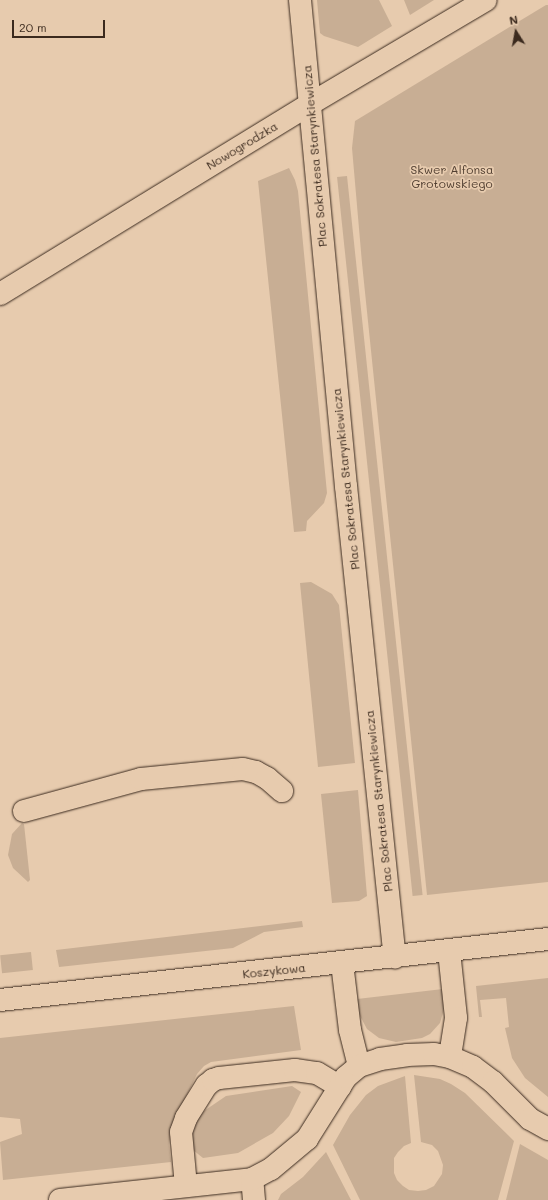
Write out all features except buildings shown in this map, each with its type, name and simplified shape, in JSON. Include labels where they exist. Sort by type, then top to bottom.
[{"type":"street","name":"Plac Sokratesa Starynkiewicza","points":[[300,0],[345,478],[395,957]]},
{"type":"street","name":"Nowogrodzka","points":[[0,294],[310,104],[486,0]]},
{"type":"street","points":[[24,811],[141,780],[243,769],[256,772],[267,778],[282,791]]},
{"type":"street","name":"Koszykowa","points":[[0,1000],[548,940]]},
{"type":"street","points":[[449,950],[456,1018],[450,1057]]},
{"type":"street","points":[[342,963],[350,1030],[359,1066]]},
{"type":"street","points":[[60,1200],[120,1197],[186,1186],[252,1179],[271,1169],[307,1139],[346,1076],[359,1066],[380,1059],[407,1055],[434,1054],[450,1057],[473,1067],[493,1082],[530,1119],[548,1129]]},
{"type":"street","points":[[186,1186],[181,1132],[186,1118],[207,1084],[213,1080],[295,1070],[317,1073],[340,1087]]},
{"type":"street","points":[[252,1179],[254,1200]]},
{"type":"green space","points":[[317,0],[379,0],[392,26],[358,47],[324,36],[320,33]]},
{"type":"green space","points":[[404,0],[434,0],[410,15]]},
{"type":"green space","name":"Skwer Alfonsa Grotowskiego","points":[[548,5],[548,882],[427,895],[362,263],[352,148],[355,121]]},
{"type":"green space","points":[[289,168],[295,180],[298,191],[327,493],[324,503],[307,521],[306,531],[294,532],[258,181]]},
{"type":"green space","points":[[347,176],[423,895],[413,896],[337,177]]},
{"type":"green space","points":[[311,582],[332,594],[339,605],[355,763],[318,767],[300,583]]},
{"type":"green space","points":[[358,790],[367,896],[359,901],[332,903],[321,794]]},
{"type":"green space","points":[[22,823],[24,824],[30,880],[28,882],[13,868],[8,855],[12,834]]},
{"type":"green space","points":[[302,921],[303,927],[264,932],[233,948],[59,967],[56,950]]},
{"type":"green space","points":[[31,952],[33,970],[2,973],[0,955]]},
{"type":"green space","points":[[548,978],[548,1097],[525,1078],[512,1058],[505,1028],[509,1027],[506,998],[480,1000],[482,1017],[479,1017],[476,986]]},
{"type":"green space","points":[[443,989],[444,1009],[440,1023],[430,1034],[422,1038],[396,1042],[379,1038],[367,1029],[359,1014],[357,999]]},
{"type":"green space","points":[[294,1006],[301,1050],[211,1062],[204,1066],[197,1074],[172,1126],[169,1145],[171,1162],[3,1180],[0,1142],[22,1134],[20,1119],[0,1117],[0,1038]]},
{"type":"green space","points":[[414,1075],[440,1079],[465,1093],[514,1141],[498,1200],[360,1200],[333,1145],[350,1115],[366,1095],[378,1086],[405,1076],[411,1143],[404,1146],[394,1158],[394,1173],[397,1180],[403,1186],[409,1190],[418,1191],[426,1190],[434,1186],[442,1174],[443,1165],[438,1151],[432,1145],[421,1142]]},
{"type":"green space","points":[[292,1086],[301,1092],[289,1116],[273,1133],[238,1153],[203,1158],[193,1150],[192,1133],[195,1122],[204,1111],[226,1096]]},
{"type":"green space","points":[[520,1144],[548,1160],[548,1200],[506,1200]]},
{"type":"green space","points":[[326,1152],[351,1200],[278,1200],[281,1194],[303,1177]]}]
